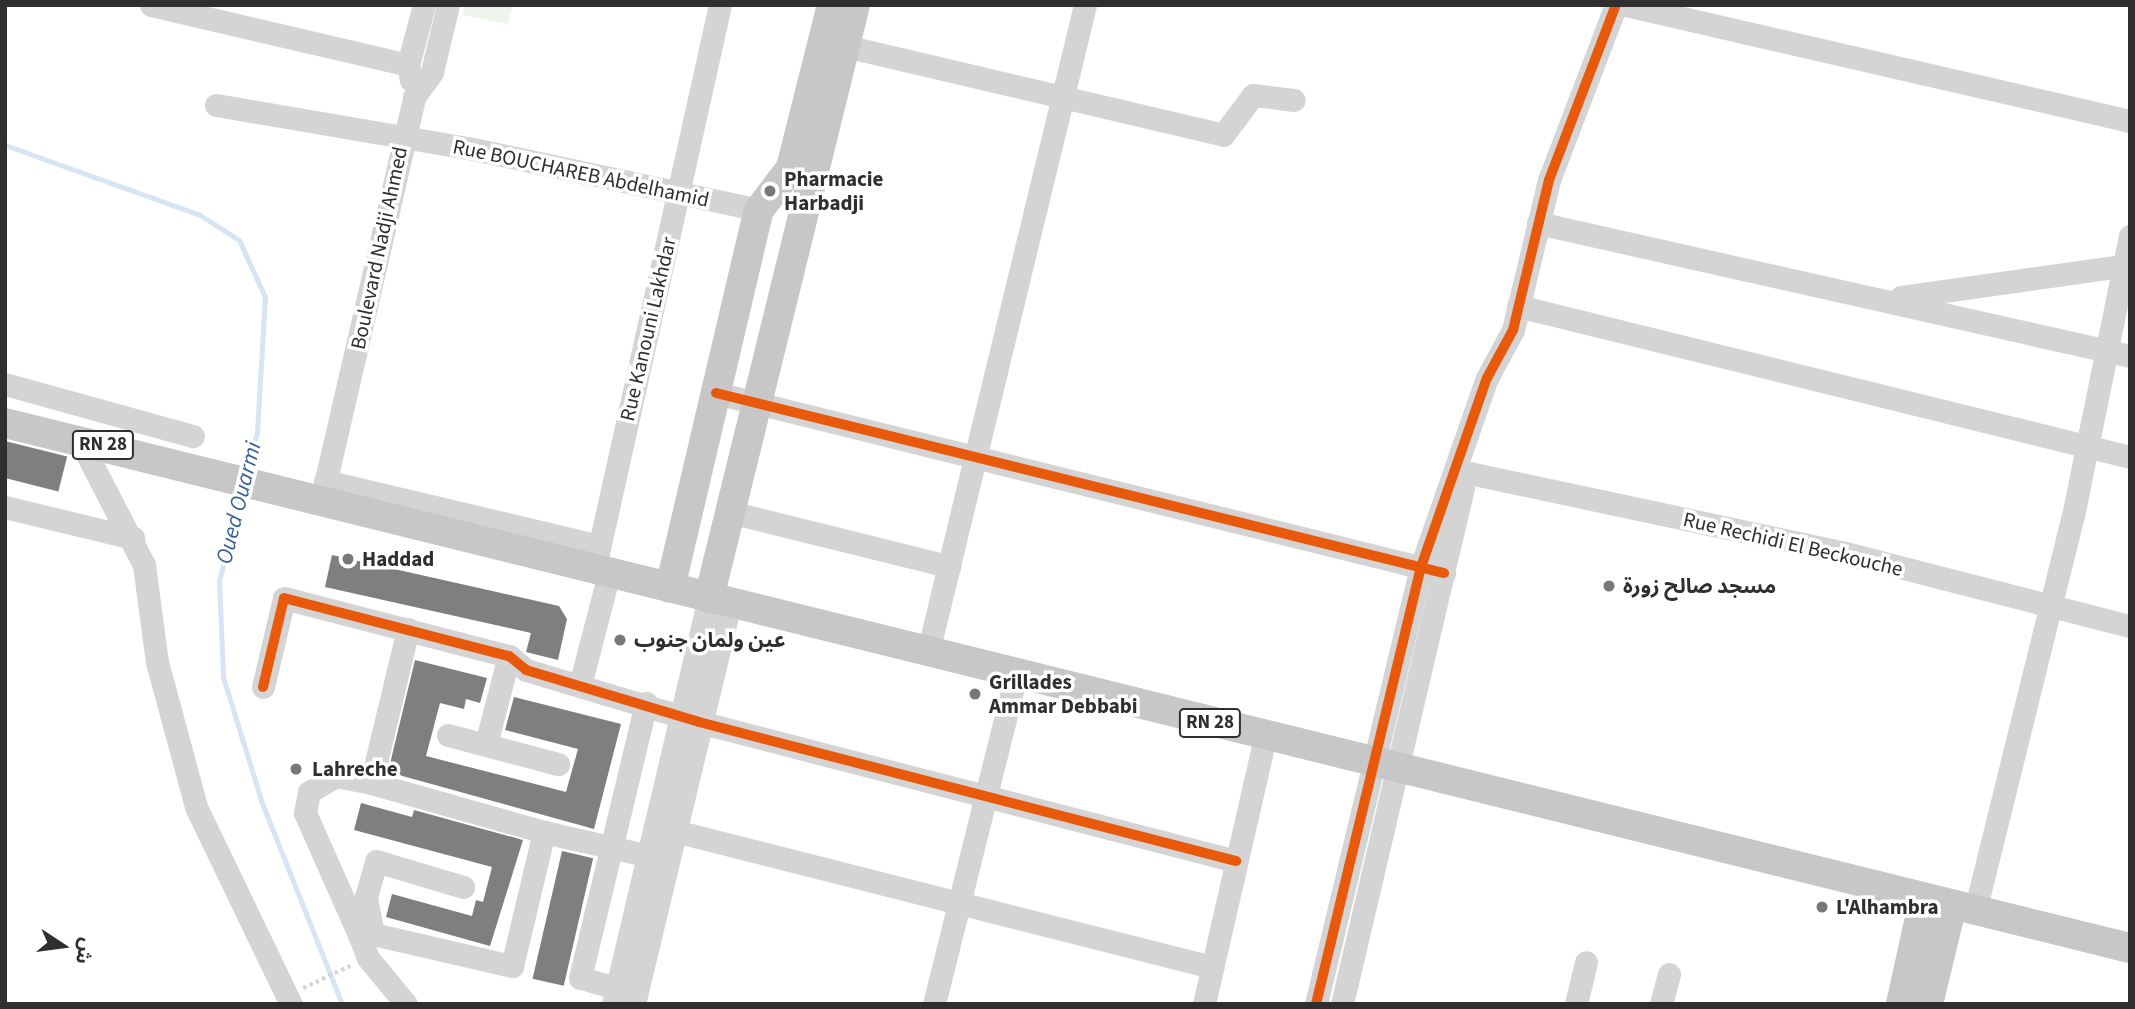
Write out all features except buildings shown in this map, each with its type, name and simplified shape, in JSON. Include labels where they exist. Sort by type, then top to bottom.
[{"type":"main road","points":[[670,588],[759,211],[790,168],[832,5]]},
{"type":"main road","points":[[720,600],[730,512],[855,5]]},
{"type":"main road","name":"RN 28","points":[[5,423],[292,490],[323,489],[600,564],[670,588],[1265,737],[2130,948]]},
{"type":"main road","points":[[1901,1004],[1950,905]]},
{"type":"main road","points":[[1928,1004],[1950,905]]},
{"type":"street","points":[[151,5],[408,65]]},
{"type":"street","points":[[414,97],[408,65],[424,5]]},
{"type":"street","name":"Boulevard Nadji Ahmed","points":[[323,489],[403,139],[414,97],[432,72],[448,5]]},
{"type":"street","name":"Rue Kanouni Lakhdar","points":[[580,685],[600,564],[720,5]]},
{"type":"street","points":[[928,652],[1085,5]]},
{"type":"street","points":[[1316,1004],[1444,573],[1461,471],[1487,378],[1518,306],[1538,223],[1616,5]]},
{"type":"street","points":[[1626,5],[2130,121]]},
{"type":"street","points":[[845,46],[1062,101],[1223,135],[1253,95],[1294,100]]},
{"type":"street","name":"Rue BOUCHAREB Abdelhamid","points":[[216,105],[403,139],[759,211]]},
{"type":"street","points":[[1538,223],[1888,299],[2130,356]]},
{"type":"street","points":[[1950,905],[2050,608],[2105,350],[2126,266],[2130,236]]},
{"type":"street","points":[[1888,299],[2126,266]]},
{"type":"street","points":[[1518,306],[2130,457]]},
{"type":"street","points":[[5,384],[193,436]]},
{"type":"street","points":[[716,393],[976,454],[1444,573]]},
{"type":"street","points":[[79,439],[133,538],[144,565],[157,662],[184,776],[291,1004]]},
{"type":"street","points":[[1342,1004],[1421,567],[1461,471]]},
{"type":"street","name":"Rue Rechidi El Beckouche","points":[[1461,471],[1845,554],[2050,608],[2130,626]]},
{"type":"street","points":[[5,507],[133,538]]},
{"type":"street","points":[[730,512],[949,566]]},
{"type":"street","points":[[263,687],[284,598],[509,656],[526,670],[690,717],[986,798],[1237,861]]},
{"type":"street","points":[[646,703],[580,978],[615,996],[657,858],[720,600]]},
{"type":"street","points":[[371,783],[408,629]]},
{"type":"street","points":[[486,744],[509,656]]},
{"type":"street","points":[[934,1004],[1016,674]]},
{"type":"street","points":[[449,735],[558,764]]},
{"type":"street","points":[[1204,1004],[1265,737]]},
{"type":"street","points":[[367,935],[304,813],[309,792],[336,776],[371,783],[544,832],[657,858]]},
{"type":"street","points":[[664,829],[1212,967]]},
{"type":"street","points":[[367,935],[512,966],[544,832]]},
{"type":"street","points":[[634,1004],[657,858]]},
{"type":"street","points":[[406,1004],[368,958],[366,897],[376,861],[463,887]]},
{"type":"street","points":[[1576,1004],[1586,962]]},
{"type":"street","points":[[1661,1004],[1669,974]]},
{"type":"path","points":[[319,981],[358,962]]},
{"type":"shaded area","points":[[465,5],[513,5],[508,24],[462,15]]},
{"type":"waterway","name":"Oued Ouarmi","points":[[5,145],[200,215],[239,240],[265,297],[257,432],[246,474]]},
{"type":"waterway","name":"Oued Ouarmi","points":[[242,490],[219,581],[223,677],[262,803],[342,1004]]},
{"type":"cycle path","points":[[1316,1004],[1421,567],[1487,378],[1513,330],[1549,180],[1616,5]]},
{"type":"cycle path","points":[[716,393],[1444,573]]},
{"type":"cycle path","points":[[263,687],[284,598],[509,656],[526,670],[699,722],[1236,861]]},
{"type":"place","name":"Pharmacie Harbadji","points":[[770,191]]},
{"type":"place","name":"Haddad","points":[[348,559]]},
{"type":"place","name":"مسجد صالح زورة","points":[[1609,586]]},
{"type":"place","name":"عين ولمان جنوب","points":[[620,640]]},
{"type":"place","name":"Grillades Ammar Debbabi","points":[[975,694]]},
{"type":"place","name":"Lahreche","points":[[296,769]]},
{"type":"place","name":"L'Alhambra","points":[[1822,907]]}]
